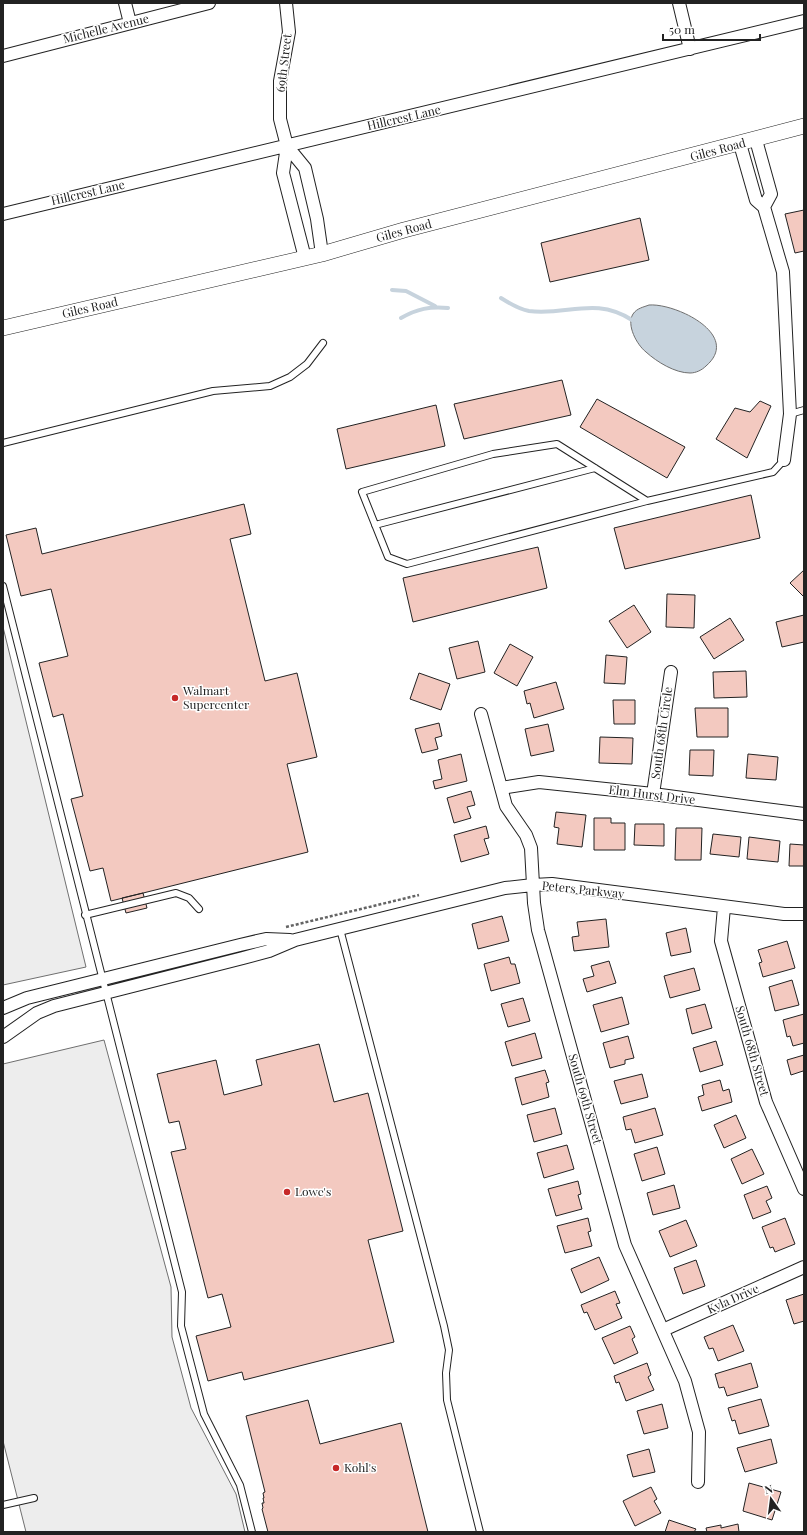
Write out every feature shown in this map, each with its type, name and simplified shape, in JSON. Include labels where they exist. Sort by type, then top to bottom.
[{"type":"street","points":[[125,3],[130,23]]},
{"type":"street","name":"Michelle Avenue","points":[[3,56],[209,3]]},
{"type":"street","name":"69th Street","points":[[286,3],[289,32],[280,81],[280,119],[287,146]]},
{"type":"street","points":[[679,3],[690,49]]},
{"type":"street","name":"Hillcrest Lane","points":[[3,214],[804,21]]},
{"type":"street","name":"Giles Road","points":[[3,328],[322,254],[404,230],[756,140],[804,126]]},
{"type":"street","points":[[756,140],[771,194],[764,206]]},
{"type":"street","points":[[740,144],[756,200],[764,206],[783,272],[790,414],[784,460]]},
{"type":"street","points":[[287,146],[304,168],[317,219],[322,254]]},
{"type":"street","points":[[287,146],[284,173],[305,258]]},
{"type":"street","name":"South 68th Circle","points":[[653,794],[671,672]]},
{"type":"street","name":"South 69th Street","points":[[481,714],[506,806],[528,841],[532,856],[535,917],[538,930],[625,1245],[685,1381],[699,1432],[698,1482]]},
{"type":"street","name":"Elm Hurst Drive","points":[[501,788],[538,782],[653,794],[804,814]]},
{"type":"street","name":"Peters Parkway","points":[[295,940],[505,888],[552,884],[724,907],[784,914],[804,914]]},
{"type":"street","name":"South 68th Street","points":[[724,907],[721,941],[766,1102],[804,1189]]},
{"type":"street","points":[[3,1008],[27,998],[266,939],[295,940]]},
{"type":"street","points":[[3,1037],[37,1013],[54,1006],[269,951],[295,940]]},
{"type":"street","name":"Kyla Drive","points":[[663,1330],[804,1267]]},
{"type":"lane","points":[[3,443],[213,391],[270,386],[290,377],[307,364],[323,343]]},
{"type":"lane","points":[[790,414],[804,410]]},
{"type":"lane","points":[[647,501],[557,444],[493,454],[362,492],[388,557],[407,564],[647,501],[773,472],[784,460]]},
{"type":"lane","points":[[375,525],[595,468]]},
{"type":"lane","points":[[3,586],[182,1292],[182,1326],[204,1414],[240,1485],[252,1532]]},
{"type":"lane","points":[[86,915],[176,893],[189,898],[199,909]]},
{"type":"lane","points":[[340,929],[444,1326],[449,1350],[446,1373],[447,1400],[480,1532]]},
{"type":"lane","points":[[3,1505],[34,1498]]},
{"type":"shaded area","points":[[649,305],[674,309],[688,315],[701,323],[711,333],[716,343],[715,354],[706,366],[699,371],[684,373],[661,363],[650,356],[639,345],[632,329],[631,319],[636,310]]},
{"type":"shaded area","points":[[3,627],[86,967],[3,985]]},
{"type":"shaded area","points":[[104,1040],[171,1287],[172,1337],[191,1408],[236,1494],[245,1532],[26,1532],[3,1441],[3,1064]]},
{"type":"building","points":[[804,210],[804,251],[795,253],[785,214]]},
{"type":"building","points":[[640,218],[649,260],[550,282],[541,243]]},
{"type":"building","points":[[562,380],[571,415],[464,439],[454,404]]},
{"type":"building","points":[[597,399],[685,447],[667,478],[580,427]]},
{"type":"building","points":[[760,401],[771,406],[747,458],[716,439],[735,408],[750,412]]},
{"type":"building","points":[[436,405],[445,446],[346,469],[337,429]]},
{"type":"building","points":[[751,495],[760,538],[625,569],[614,528]]},
{"type":"building","name":"Walmart Supercenter","points":[[244,504],[251,534],[230,539],[265,681],[297,673],[317,757],[287,764],[308,852],[111,901],[103,868],[90,871],[71,799],[83,796],[63,714],[53,717],[39,663],[68,656],[51,589],[21,596],[6,535],[36,528],[42,554]]},
{"type":"building","points":[[538,547],[547,588],[413,622],[403,578]]},
{"type":"building","points":[[804,570],[804,597],[790,583]]},
{"type":"building","points":[[667,594],[695,595],[694,628],[666,627]]},
{"type":"building","points":[[634,605],[651,632],[627,648],[609,621]]},
{"type":"building","points":[[804,615],[804,642],[782,647],[776,622]]},
{"type":"building","points":[[730,618],[744,640],[714,659],[700,637]]},
{"type":"building","points":[[478,641],[485,672],[457,679],[449,648]]},
{"type":"building","points":[[510,644],[533,657],[517,686],[494,673]]},
{"type":"building","points":[[606,655],[627,657],[625,684],[604,683]]},
{"type":"building","points":[[746,671],[747,697],[714,698],[713,672]]},
{"type":"building","points":[[419,673],[450,684],[441,710],[410,699]]},
{"type":"building","points":[[556,682],[564,709],[534,718],[530,703],[527,704],[524,691]]},
{"type":"building","points":[[613,700],[635,700],[635,724],[614,724]]},
{"type":"building","points":[[695,708],[728,708],[728,737],[697,737]]},
{"type":"building","points":[[439,723],[442,736],[435,738],[438,749],[422,753],[415,729]]},
{"type":"building","points":[[548,724],[554,751],[531,756],[525,729]]},
{"type":"building","points":[[600,737],[633,738],[632,764],[599,763]]},
{"type":"building","points":[[690,750],[714,750],[713,776],[689,775]]},
{"type":"building","points":[[461,754],[467,781],[435,789],[433,781],[442,779],[438,760]]},
{"type":"building","points":[[748,754],[778,757],[776,780],[746,778]]},
{"type":"building","points":[[471,791],[475,805],[467,807],[471,818],[454,823],[447,798]]},
{"type":"building","points":[[556,812],[586,815],[582,847],[557,844],[559,828],[554,827]]},
{"type":"building","points":[[594,818],[611,818],[611,823],[625,823],[625,850],[594,850]]},
{"type":"building","points":[[635,824],[664,824],[664,846],[634,845]]},
{"type":"building","points":[[486,826],[489,838],[484,839],[489,854],[461,862],[454,835]]},
{"type":"building","points":[[676,828],[702,828],[701,860],[675,860]]},
{"type":"building","points":[[713,834],[741,837],[739,857],[710,854]]},
{"type":"building","points":[[749,837],[780,841],[778,862],[747,859]]},
{"type":"building","points":[[790,844],[804,845],[804,866],[789,866]]},
{"type":"building","points":[[143,893],[147,908],[126,913],[122,898]]},
{"type":"building","points":[[502,916],[509,941],[478,949],[472,924]]},
{"type":"building","points":[[606,919],[609,947],[574,951],[572,937],[579,936],[577,922]]},
{"type":"building","points":[[686,928],[691,952],[671,956],[666,933]]},
{"type":"building","points":[[787,941],[795,968],[763,977],[759,963],[762,962],[758,950]]},
{"type":"building","points":[[509,957],[511,964],[515,964],[520,983],[491,991],[484,964]]},
{"type":"building","points":[[609,961],[616,983],[587,992],[583,979],[594,976],[591,966]]},
{"type":"building","points":[[694,968],[700,990],[670,998],[664,976]]},
{"type":"building","points":[[792,980],[799,1005],[775,1011],[769,987]]},
{"type":"building","points":[[622,997],[629,1024],[601,1032],[593,1005]]},
{"type":"building","points":[[523,998],[530,1021],[508,1027],[501,1004]]},
{"type":"building","points":[[705,1004],[712,1028],[692,1034],[686,1009]]},
{"type":"building","points":[[804,1014],[804,1043],[793,1046],[790,1036],[787,1037],[783,1020]]},
{"type":"building","points":[[535,1033],[542,1058],[512,1066],[505,1042]]},
{"type":"building","points":[[628,1036],[634,1058],[625,1060],[625,1064],[610,1068],[603,1043]]},
{"type":"building","points":[[716,1041],[723,1065],[700,1072],[693,1048]]},
{"type":"building","name":"Lowe's","points":[[319,1044],[334,1102],[368,1093],[403,1231],[368,1240],[394,1342],[244,1380],[242,1372],[208,1381],[196,1336],[231,1327],[222,1294],[208,1298],[171,1152],[186,1149],[179,1121],[169,1123],[157,1074],[216,1060],[224,1095],[262,1085],[256,1060]]},
{"type":"building","points":[[804,1055],[804,1073],[803,1071],[791,1075],[787,1060]]},
{"type":"building","points":[[545,1070],[549,1082],[546,1083],[549,1097],[522,1105],[515,1078]]},
{"type":"building","points":[[642,1074],[648,1097],[621,1104],[614,1081]]},
{"type":"building","points":[[720,1080],[723,1091],[729,1089],[732,1102],[702,1111],[698,1097],[704,1095],[702,1085]]},
{"type":"building","points":[[555,1108],[562,1134],[534,1142],[527,1115]]},
{"type":"building","points":[[655,1108],[663,1135],[635,1143],[631,1129],[626,1130],[623,1117]]},
{"type":"building","points":[[736,1115],[746,1138],[724,1148],[714,1125]]},
{"type":"building","points":[[567,1145],[574,1169],[544,1178],[537,1153]]},
{"type":"building","points":[[657,1147],[665,1174],[642,1181],[634,1154]]},
{"type":"building","points":[[752,1149],[764,1174],[742,1184],[731,1159]]},
{"type":"building","points":[[578,1181],[581,1194],[578,1195],[582,1209],[556,1216],[548,1189]]},
{"type":"building","points":[[674,1185],[680,1208],[653,1215],[647,1193]]},
{"type":"building","points":[[767,1186],[772,1198],[766,1201],[771,1212],[753,1219],[744,1195]]},
{"type":"building","points":[[588,1218],[591,1231],[588,1232],[592,1246],[565,1253],[557,1226]]},
{"type":"building","points":[[785,1218],[795,1244],[775,1252],[773,1247],[770,1248],[762,1227]]},
{"type":"building","points":[[686,1220],[697,1246],[670,1257],[659,1231]]},
{"type":"building","points":[[599,1257],[609,1280],[581,1293],[571,1269]]},
{"type":"building","points":[[696,1260],[705,1286],[683,1294],[674,1268]]},
{"type":"building","points":[[615,1291],[620,1303],[616,1304],[622,1318],[595,1330],[587,1312],[584,1313],[581,1305]]},
{"type":"building","points":[[804,1294],[804,1321],[794,1324],[786,1300]]},
{"type":"building","points":[[733,1325],[744,1351],[718,1361],[713,1348],[709,1349],[704,1337]]},
{"type":"building","points":[[630,1326],[635,1337],[632,1339],[638,1353],[614,1364],[602,1338]]},
{"type":"building","points":[[647,1363],[651,1375],[648,1377],[654,1390],[626,1401],[619,1382],[616,1383],[614,1376]]},
{"type":"building","points":[[751,1363],[758,1387],[727,1396],[724,1387],[719,1388],[715,1374]]},
{"type":"building","points":[[761,1399],[769,1426],[739,1434],[735,1420],[732,1421],[728,1408]]},
{"type":"building","name":"Kohl's","points":[[308,1400],[320,1444],[401,1423],[428,1532],[268,1532],[262,1509],[262,1503],[264,1503],[263,1493],[265,1492],[246,1416]]},
{"type":"building","points":[[662,1404],[668,1428],[644,1434],[637,1411]]},
{"type":"building","points":[[771,1439],[777,1463],[745,1472],[737,1448]]},
{"type":"building","points":[[649,1449],[655,1472],[633,1477],[627,1455]]},
{"type":"building","points":[[749,1483],[781,1492],[772,1520],[743,1511]]},
{"type":"building","points":[[651,1487],[657,1499],[654,1501],[661,1513],[635,1526],[623,1501]]},
{"type":"building","points":[[669,1520],[696,1529],[694,1532],[665,1532]]},
{"type":"building","points":[[738,1524],[739,1532],[707,1532],[706,1528],[721,1525],[721,1528]]},
{"type":"waterway","points":[[392,290],[406,291],[435,306]]},
{"type":"waterway","points":[[501,298],[510,304],[529,311],[543,312],[581,308],[606,309],[619,313],[632,320]]},
{"type":"waterway","points":[[401,318],[413,312],[424,309],[435,307],[448,308]]},
{"type":"place","name":"Walmart Supercenter","points":[[175,698]]},
{"type":"place","name":"Lowe's","points":[[287,1192]]},
{"type":"place","name":"Kohl's","points":[[336,1468]]}]
